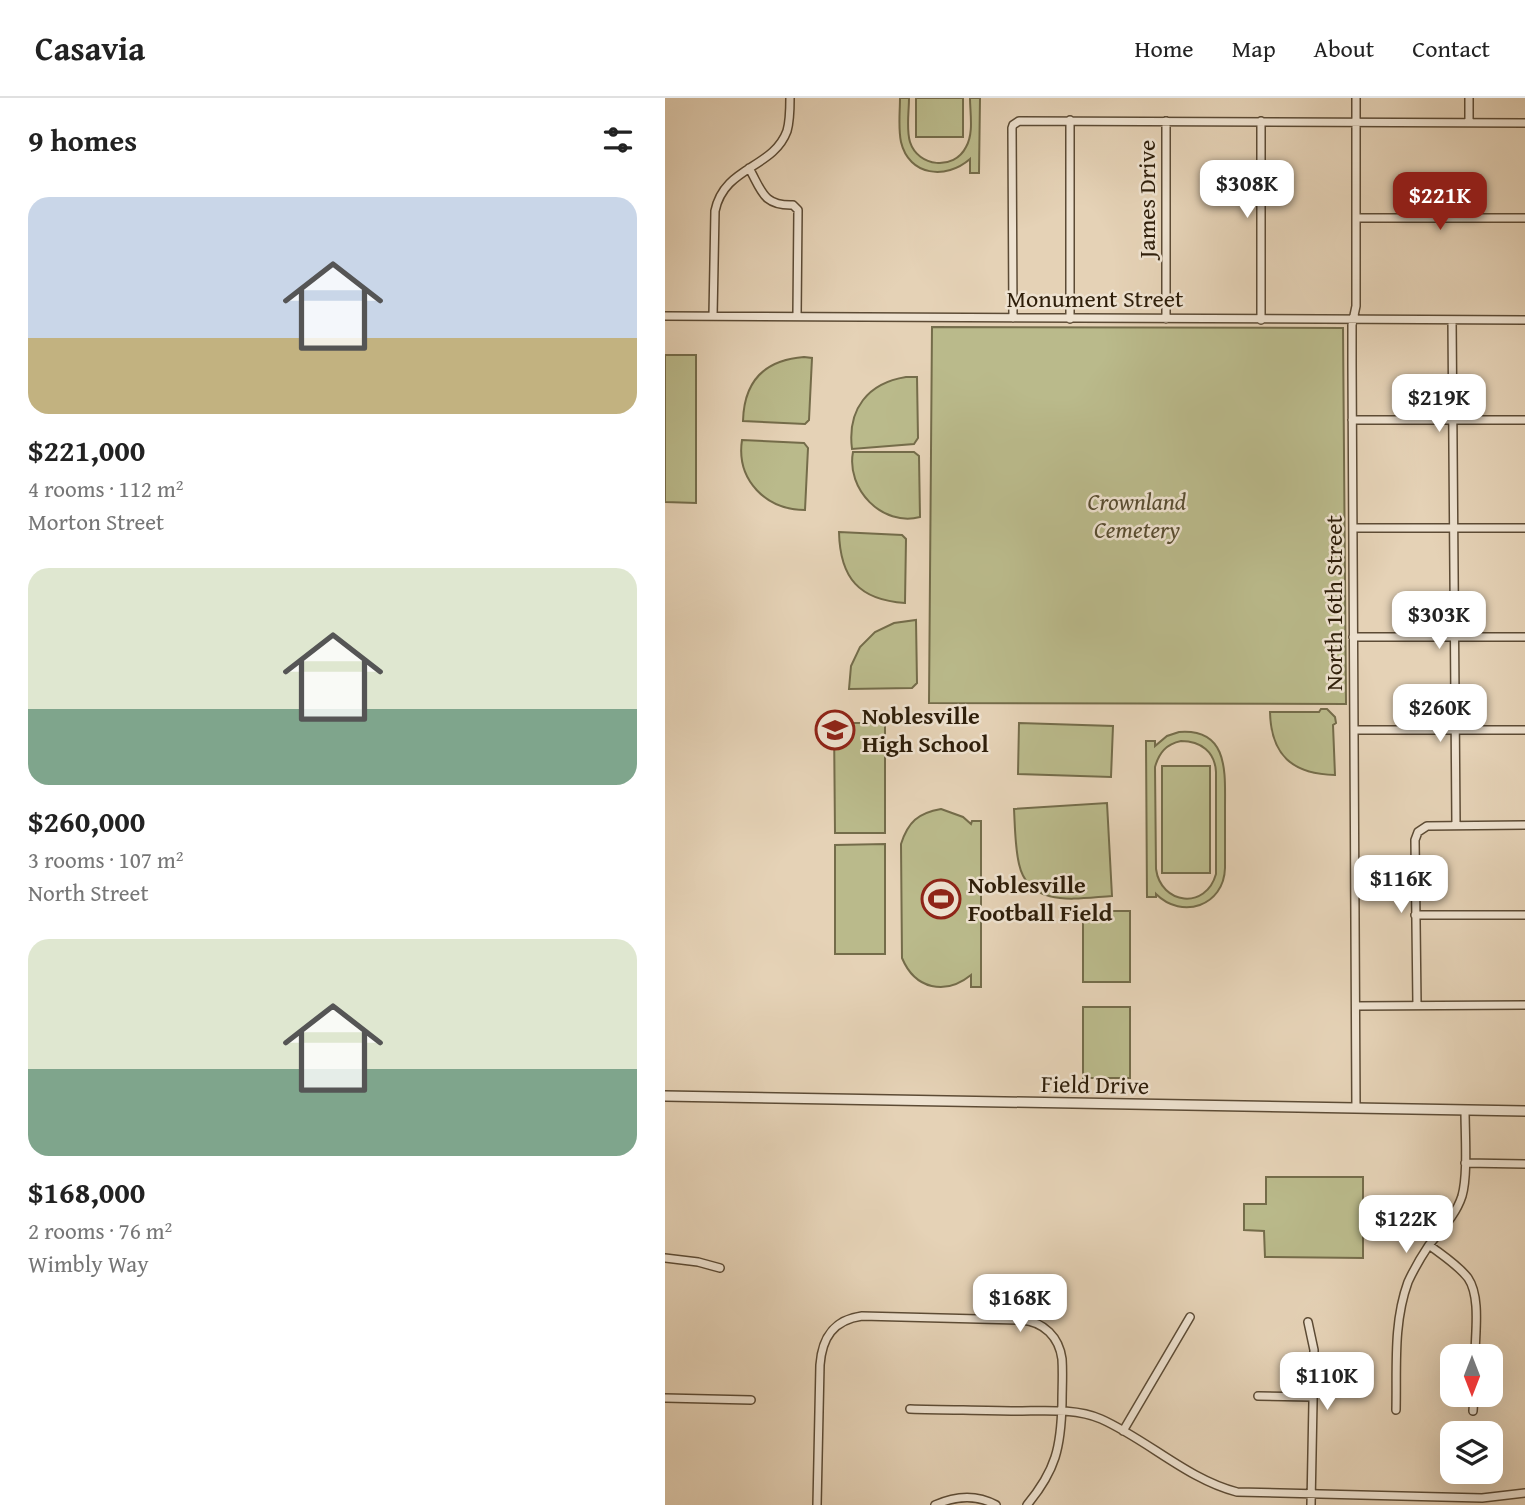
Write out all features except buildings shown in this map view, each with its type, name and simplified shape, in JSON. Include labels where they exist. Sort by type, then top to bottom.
[{"type":"street","points":[[713,316],[717,204],[724,188],[770,154],[782,140],[788,124],[790,98]]},
{"type":"street","name":"North 16th Street","points":[[1356,98],[1356,306],[1353,320],[1352,420],[1356,1108]]},
{"type":"street","points":[[1469,98],[1469,123]]},
{"type":"street","points":[[1013,318],[1011,135],[1013,125],[1022,120],[1525,123]]},
{"type":"street","points":[[1070,120],[1070,318]]},
{"type":"street","name":"James Drive","points":[[1166,121],[1166,319]]},
{"type":"street","points":[[1261,121],[1261,320]]},
{"type":"street","points":[[749,168],[769,201],[793,205],[800,214],[797,317]]},
{"type":"street","points":[[1356,218],[1525,218]]},
{"type":"street","name":"Monument Street","points":[[665,316],[1525,320]]},
{"type":"street","points":[[1452,320],[1456,825]]},
{"type":"street","points":[[1352,420],[1525,420]]},
{"type":"street","points":[[1353,528],[1525,527]]},
{"type":"street","points":[[1353,637],[1525,637]]},
{"type":"street","points":[[1354,730],[1525,730]]},
{"type":"street","points":[[1417,1005],[1415,840],[1418,832],[1427,826],[1525,825]]},
{"type":"street","points":[[1415,915],[1525,915]]},
{"type":"street","points":[[1356,1006],[1525,1005]]},
{"type":"street","name":"Field Drive","points":[[665,1096],[1525,1111]]},
{"type":"street","points":[[1396,1410],[1399,1314],[1414,1269],[1459,1203],[1464,1187],[1465,1111]]},
{"type":"street","points":[[1465,1163],[1525,1164]]},
{"type":"street","points":[[1430,1245],[1461,1271],[1474,1289],[1475,1344]]},
{"type":"street","points":[[665,1258],[689,1260],[720,1268]]},
{"type":"street","points":[[817,1505],[820,1365],[823,1344],[829,1334],[843,1322],[862,1316],[1030,1321],[1045,1328],[1060,1347],[1063,1367],[1061,1437],[1055,1459],[1041,1487],[1027,1505]]},
{"type":"street","points":[[1123,1431],[1190,1317]]},
{"type":"street","points":[[1308,1322],[1314,1350],[1311,1505]]},
{"type":"street","points":[[1258,1396],[1313,1397]]},
{"type":"street","points":[[665,1398],[751,1400]]},
{"type":"street","points":[[1473,1407],[1473,1411]]},
{"type":"street","points":[[910,1409],[1062,1412],[1090,1416],[1123,1431],[1211,1484],[1245,1493],[1482,1498],[1525,1493]]},
{"type":"street","points":[[935,1505],[963,1497],[982,1499],[996,1505]]},
{"type":"green space","points":[[900,98],[909,98],[908,132],[914,150],[928,161],[945,163],[960,155],[966,147],[971,129],[970,98],[980,98],[979,173],[970,173],[970,159],[960,166],[940,172],[920,168],[912,162],[901,142]]},
{"type":"green space","points":[[916,98],[963,98],[963,137],[916,137]]},
{"type":"green space","name":"Crownland Cemetery","points":[[932,327],[1343,328],[1346,704],[929,703]]},
{"type":"green space","points":[[665,355],[696,355],[696,503],[665,502]]},
{"type":"green space","points":[[804,357],[812,358],[809,420],[805,424],[743,421],[747,395],[759,375],[778,363]]},
{"type":"green space","points":[[906,377],[917,377],[918,438],[914,444],[852,449],[853,422],[863,400],[881,385]]},
{"type":"green space","points":[[742,440],[804,443],[808,448],[805,510],[778,505],[757,490],[744,468]]},
{"type":"green space","points":[[853,452],[914,452],[919,456],[920,517],[906,519],[893,516],[880,511],[870,502],[855,479]]},
{"type":"green space","points":[[839,532],[902,535],[906,539],[905,603],[875,597],[855,584],[843,562]]},
{"type":"green space","points":[[916,620],[917,683],[912,688],[849,689],[851,666],[860,647],[875,632],[894,623]]},
{"type":"green space","points":[[1321,709],[1327,709],[1335,717],[1335,775],[1307,771],[1296,766],[1280,751],[1271,727],[1270,712],[1319,712]]},
{"type":"green space","points":[[834,723],[885,723],[885,833],[835,833]]},
{"type":"green space","points":[[1019,723],[1113,726],[1111,777],[1018,774]]},
{"type":"green space","points":[[1179,732],[1207,737],[1216,745],[1224,767],[1223,881],[1210,900],[1189,907],[1166,902],[1156,894],[1156,897],[1147,897],[1146,741],[1155,741],[1155,746],[1167,736]],"holes":[[[1176,742],[1195,743],[1210,753],[1216,772],[1216,874],[1211,886],[1194,898],[1175,896],[1166,890],[1156,869],[1155,767],[1167,747]]]},
{"type":"green space","points":[[1162,766],[1210,766],[1210,873],[1162,873]]},
{"type":"green space","points":[[1107,803],[1112,896],[1057,898],[1033,888],[1024,878],[1019,864],[1014,809]]},
{"type":"green space","points":[[941,809],[963,817],[971,824],[972,821],[981,821],[981,987],[971,987],[971,975],[951,986],[923,983],[915,977],[902,958],[901,844],[915,820],[926,813]]},
{"type":"green space","points":[[885,844],[885,954],[835,954],[835,845]]},
{"type":"green space","points":[[1083,911],[1130,911],[1130,982],[1083,982]]},
{"type":"green space","points":[[1083,1007],[1130,1007],[1130,1078],[1083,1078]]},
{"type":"green space","points":[[1266,1177],[1363,1177],[1363,1258],[1265,1257],[1264,1231],[1244,1230],[1244,1204],[1266,1204]]},
{"type":"place","name":"Noblesville High School","points":[[835,730]]},
{"type":"place","name":"Noblesville Football Field","points":[[941,899]]}]
